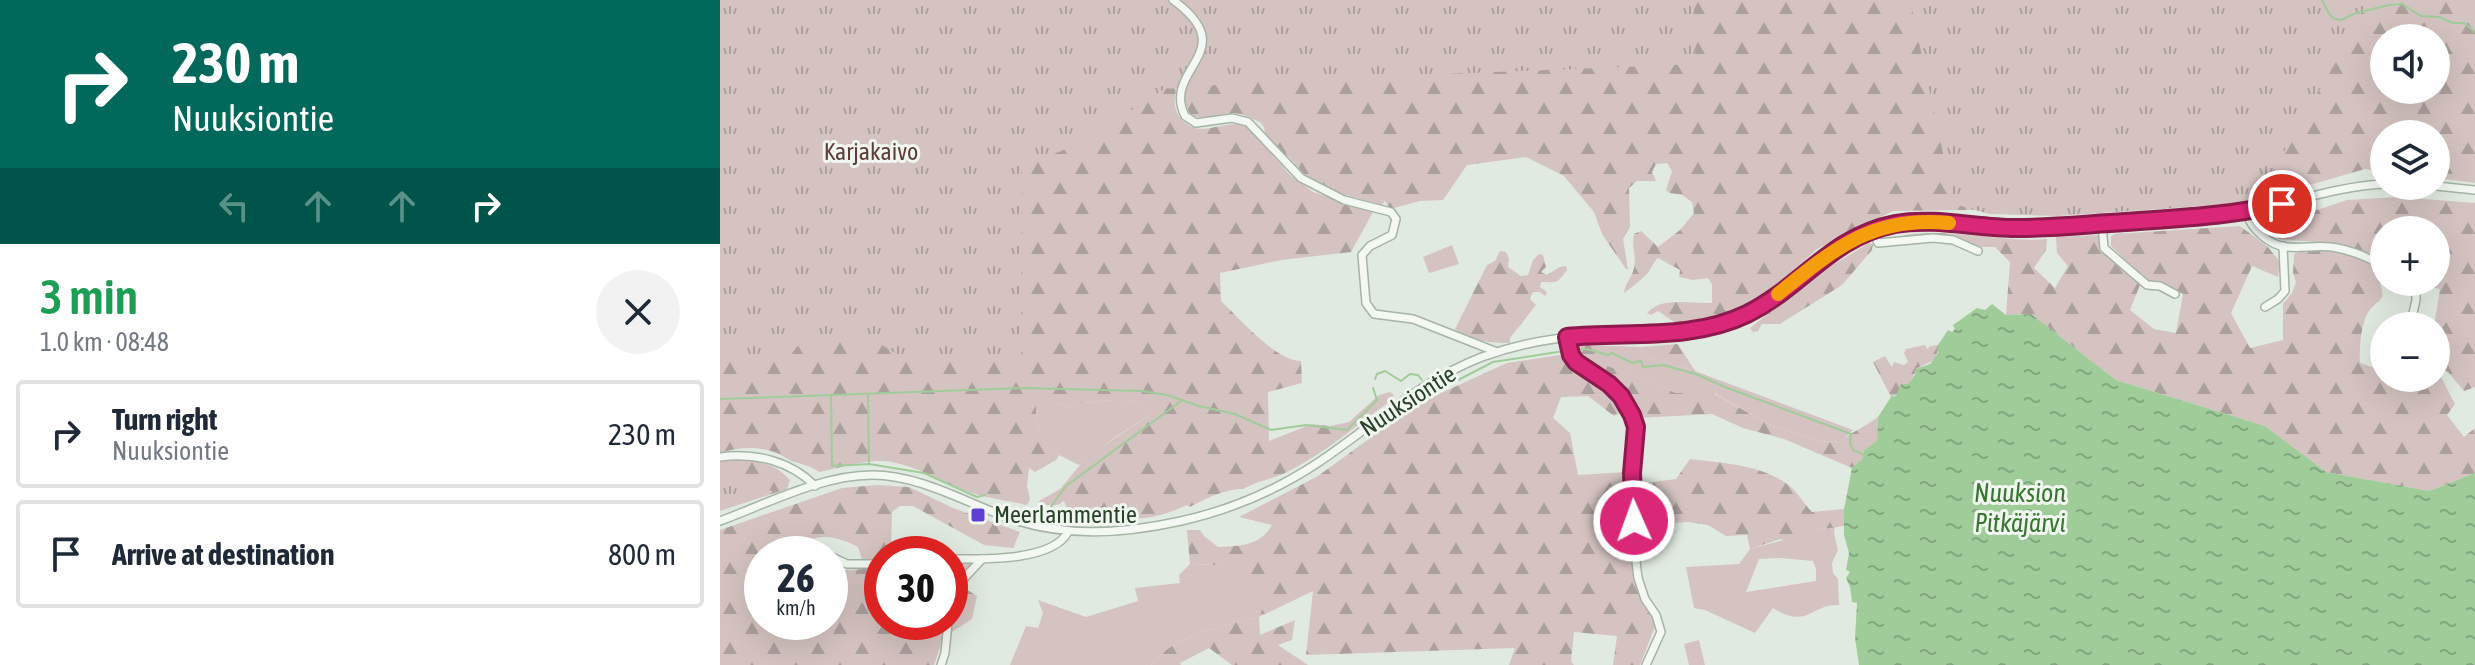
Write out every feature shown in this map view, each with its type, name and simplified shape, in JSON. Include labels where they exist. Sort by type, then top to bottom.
[{"type":"street","points":[[1173,0],[1192,15],[1202,31],[1200,50],[1180,100],[1185,116],[1196,123],[1232,118],[1248,122],[1301,178],[1344,200],[1391,212],[1396,219],[1392,235],[1370,246],[1362,255],[1369,309],[1379,316],[1413,319],[1497,352]]},
{"type":"street","name":"Nuuksiontie","points":[[720,521],[815,486],[852,476],[873,475],[925,484],[1011,519],[1068,532],[1110,531],[1176,522],[1252,498],[1317,464],[1429,381],[1497,352],[1567,337],[1674,333],[1728,322],[1759,308],[1835,249],[1872,230],[1920,221],[2013,228],[2246,212],[2339,189],[2370,186]]},
{"type":"street","points":[[2450,187],[2475,190]]},
{"type":"street","points":[[2246,212],[2248,220],[2266,239],[2283,246],[2335,247],[2370,259]]},
{"type":"street","points":[[2102,224],[2104,248],[2147,285],[2160,286],[2175,294]]},
{"type":"street","points":[[1872,230],[1878,243],[1933,238],[1953,240],[1978,251]]},
{"type":"street","points":[[2265,307],[2285,291],[2283,246]]},
{"type":"street","points":[[1567,337],[1576,362],[1621,396],[1636,427],[1632,473],[1638,578],[1661,632],[1646,665]]},
{"type":"street","points":[[720,457],[739,454],[761,458],[804,474],[815,486]]},
{"type":"street","points":[[968,559],[1011,559],[1054,546],[1068,532]]},
{"type":"street","points":[[968,574],[982,559]]},
{"type":"street","points":[[941,665],[946,640]]},
{"type":"green space","points":[[720,0],[1196,48],[1176,92],[1176,110],[1182,120],[1202,129],[1245,124],[1290,175],[1313,192],[1373,212],[1351,252],[1281,260],[1220,273],[1221,301],[1269,346],[1280,354],[1301,361],[1302,383],[1268,392],[1269,441],[1312,424],[1330,426],[1349,422],[1379,395],[1390,392],[1394,395],[1388,403],[1327,448],[1284,474],[1243,489],[1230,490],[1190,507],[1187,505],[1144,518],[1127,517],[1105,510],[1083,516],[1071,515],[1062,512],[1067,508],[1064,501],[1057,505],[1039,505],[1039,501],[1060,489],[1085,459],[1149,415],[1152,409],[1125,400],[1070,407],[1036,396],[1039,427],[1036,432],[1059,455],[1035,472],[1029,468],[1027,486],[1030,499],[1027,505],[969,492],[892,462],[864,462],[819,472],[763,449],[720,453]]},
{"type":"green space","name":"Karjakaivo","points":[[720,0],[1694,0],[1696,64],[1273,81],[1164,89],[1083,142],[1022,167],[1021,357],[903,358],[879,343],[801,342],[789,357],[720,359]]},
{"type":"green space","points":[[1183,0],[2475,0],[2475,183],[2450,180],[2450,120],[2370,120],[2370,170],[2289,191],[2184,207],[1893,211],[1817,249],[1772,290],[1739,310],[1718,318],[1677,324],[1658,311],[1651,315],[1647,313],[1660,304],[1712,303],[1712,284],[1708,278],[1693,280],[1679,277],[1680,270],[1658,258],[1648,273],[1624,293],[1635,264],[1634,234],[1641,231],[1658,247],[1680,230],[1694,213],[1692,202],[1666,190],[1672,171],[1667,163],[1656,164],[1652,172],[1656,181],[1637,181],[1629,188],[1630,226],[1623,239],[1626,269],[1602,234],[1594,212],[1564,176],[1526,157],[1467,165],[1443,200],[1420,201],[1390,209],[1385,201],[1382,205],[1331,191],[1303,173],[1280,152],[1260,122],[1231,113],[1209,119],[1193,116],[1185,101],[1186,90],[1205,57]]},
{"type":"green space","points":[[1910,0],[2371,0],[2257,199],[2232,204],[2058,216],[1989,214],[1954,204]]},
{"type":"green space","points":[[2347,200],[2475,203],[2475,387],[2464,391],[2450,374],[2450,312],[2436,312],[2439,296],[2450,296],[2450,216],[2370,216],[2370,257],[2337,244],[2279,239],[2259,220],[2308,213]]},
{"type":"green space","points":[[2240,226],[2268,247],[2280,262],[2278,277],[2252,266],[2231,313],[2250,348],[2283,340],[2283,304],[2296,282],[2294,254],[2328,249],[2370,264],[2370,296],[2382,297],[2369,311],[2360,343],[2360,363],[2370,366],[2370,392],[2449,392],[2455,404],[2447,415],[2464,437],[2475,428],[2475,473],[2429,491],[2326,472],[2265,426],[2116,380],[2031,314],[2006,315],[2010,262],[1995,247],[1979,247],[1953,237],[1905,237],[1940,233],[2047,239],[2046,250],[2034,268],[2055,288],[2068,266],[2057,253],[2056,237],[2099,235],[2099,249],[2140,285],[2130,310],[2154,329],[2176,333],[2183,294],[2159,282],[2148,281],[2111,246],[2111,236]]},
{"type":"green space","points":[[1869,243],[1873,244],[1872,250],[1842,285],[1780,324],[1762,324],[1758,331],[1753,332],[1750,328],[1821,272]]},
{"type":"green space","points":[[1452,245],[1459,264],[1429,273],[1423,257]]},
{"type":"green space","points":[[1500,251],[1506,252],[1509,258],[1508,267],[1521,276],[1528,275],[1533,260],[1539,254],[1543,255],[1546,267],[1541,272],[1547,275],[1566,266],[1567,270],[1556,282],[1541,282],[1540,287],[1547,292],[1545,296],[1533,292],[1530,299],[1536,305],[1510,338],[1510,343],[1473,339],[1455,329],[1487,265],[1495,261]]},
{"type":"green space","points":[[1678,344],[1695,371],[1645,356],[1641,347]]},
{"type":"green space","points":[[1925,345],[1927,349],[1938,345],[1934,359],[1916,369],[1906,386],[1891,397],[1873,362],[1885,356],[1892,367],[1894,362],[1904,365],[1908,362],[1904,353],[1906,349]]},
{"type":"green space","points":[[1576,346],[1614,346],[1595,361],[1676,393],[1713,393],[1770,425],[1817,441],[1840,442],[1878,417],[1877,441],[1864,450],[1862,459],[1852,468],[1784,439],[1743,428],[1712,414],[1639,418],[1611,381],[1575,356]]},
{"type":"green space","points":[[1614,346],[1641,347],[1645,356],[1695,371],[1853,430],[1840,442],[1817,441],[1770,425],[1714,393],[1676,393],[1594,361]]},
{"type":"green space","points":[[1566,354],[1576,366],[1619,399],[1622,412],[1614,416],[1588,396],[1561,397],[1553,418],[1570,433],[1578,475],[1626,472],[1629,501],[1614,502],[1601,514],[1603,547],[1631,555],[1640,598],[1656,624],[1640,665],[1613,665],[1617,636],[1574,632],[1571,661],[1574,665],[1509,665],[1515,648],[1306,655],[1313,591],[1259,617],[1270,590],[1216,565],[1190,564],[1187,530],[1200,530],[1218,547],[1255,541],[1272,525],[1239,517],[1318,476],[1399,417],[1439,394],[1507,363]]},
{"type":"green space","points":[[1036,395],[1070,407],[1125,400],[1153,409],[1079,465],[1059,455],[1035,432],[1039,427]]},
{"type":"green space","points":[[1690,459],[1744,466],[1770,474],[1792,488],[1812,512],[1844,509],[1844,526],[1750,549],[1747,535],[1726,536],[1708,525],[1688,522],[1638,523],[1637,484],[1676,479]]},
{"type":"green space","points":[[720,460],[769,465],[790,480],[787,489],[720,511]]},
{"type":"green space","points":[[720,473],[775,492],[720,510]]},
{"type":"green space","points":[[877,485],[909,487],[953,508],[1020,532],[1013,548],[984,545],[913,506],[900,506],[892,512],[891,536],[864,536],[864,562],[858,547],[848,543],[848,536],[744,536],[744,640],[848,640],[848,570],[864,569],[864,640],[942,640],[934,665],[720,665],[720,530],[842,488]]},
{"type":"green space","points":[[1835,526],[1838,550],[1832,563],[1833,573],[1838,579],[1839,605],[1794,617],[1773,608],[1755,633],[1694,608],[1686,567],[1739,564],[1750,549]],"holes":[[[1759,559],[1813,561],[1816,581],[1746,592]]]},
{"type":"green space","points":[[982,563],[968,578],[968,564]]},
{"type":"green space","points":[[1190,564],[1216,565],[1271,589],[1259,617],[1186,638],[1161,654],[1151,665],[1010,665],[1026,626],[1038,628],[1043,613],[1038,600],[1086,617],[1138,601],[1135,588],[1180,583],[1179,575]]},
{"type":"green space","points":[[968,590],[977,596],[972,619],[968,622]]},
{"type":"green space","points":[[1259,617],[1260,635],[1295,620],[1292,640],[1278,645],[1308,665],[1232,665],[1209,648],[1181,665],[1151,665],[1161,654],[1186,638]]},
{"type":"green space","points":[[1699,640],[1705,665],[1689,665],[1684,644]]},
{"type":"water","name":"Nuuksion Pitkäjärvi","points":[[1992,304],[2006,315],[2031,314],[2116,380],[2265,426],[2326,472],[2429,491],[2475,473],[2475,665],[1859,665],[1855,638],[1857,603],[1852,602],[1846,578],[1850,572],[1846,570],[1849,553],[1844,535],[1844,509],[1852,468],[1862,459],[1864,450],[1877,441],[1878,417],[1891,397],[1896,396],[1901,384],[1908,384],[1916,369],[1930,364],[1948,330],[1952,332],[1955,329],[1953,325],[1977,308],[1985,310]]},
{"type":"waterway","points":[[2322,0],[2335,19],[2402,4],[2421,16],[2464,23],[2475,32]]},
{"type":"waterway","points":[[1576,350],[1612,353],[1632,363],[1641,361],[1643,367],[1663,365],[1696,374],[1851,434],[1853,450],[1863,454]]},
{"type":"waterway","points":[[1431,390],[1433,393],[1493,362],[1564,351]]},
{"type":"waterway","points":[[1375,379],[1377,374],[1385,371],[1401,381],[1410,374],[1418,375],[1422,380]]},
{"type":"waterway","points":[[720,399],[1024,388],[1142,391],[1235,414],[1271,430],[1306,425],[1347,430],[1377,400],[1373,388]]},
{"type":"waterway","points":[[868,394],[869,463]]},
{"type":"waterway","points":[[831,395],[832,466],[869,464],[924,473],[977,497],[985,495]]},
{"type":"waterway","points":[[1045,515],[1066,486],[1181,401]]},
{"type":"slow traffic","points":[[1778,294],[1835,249],[1865,233],[1920,221],[1949,223]]},
{"type":"place","name":"Meerlammentie","points":[[978,515]]},
{"type":"route","points":[[1634,521],[1632,473],[1636,427],[1632,415],[1621,396],[1609,384],[1576,362],[1567,337],[1674,333],[1728,322],[1759,308],[1853,238],[1886,226],[1920,221],[2013,228],[2050,227],[2230,215],[2282,204]]}]
